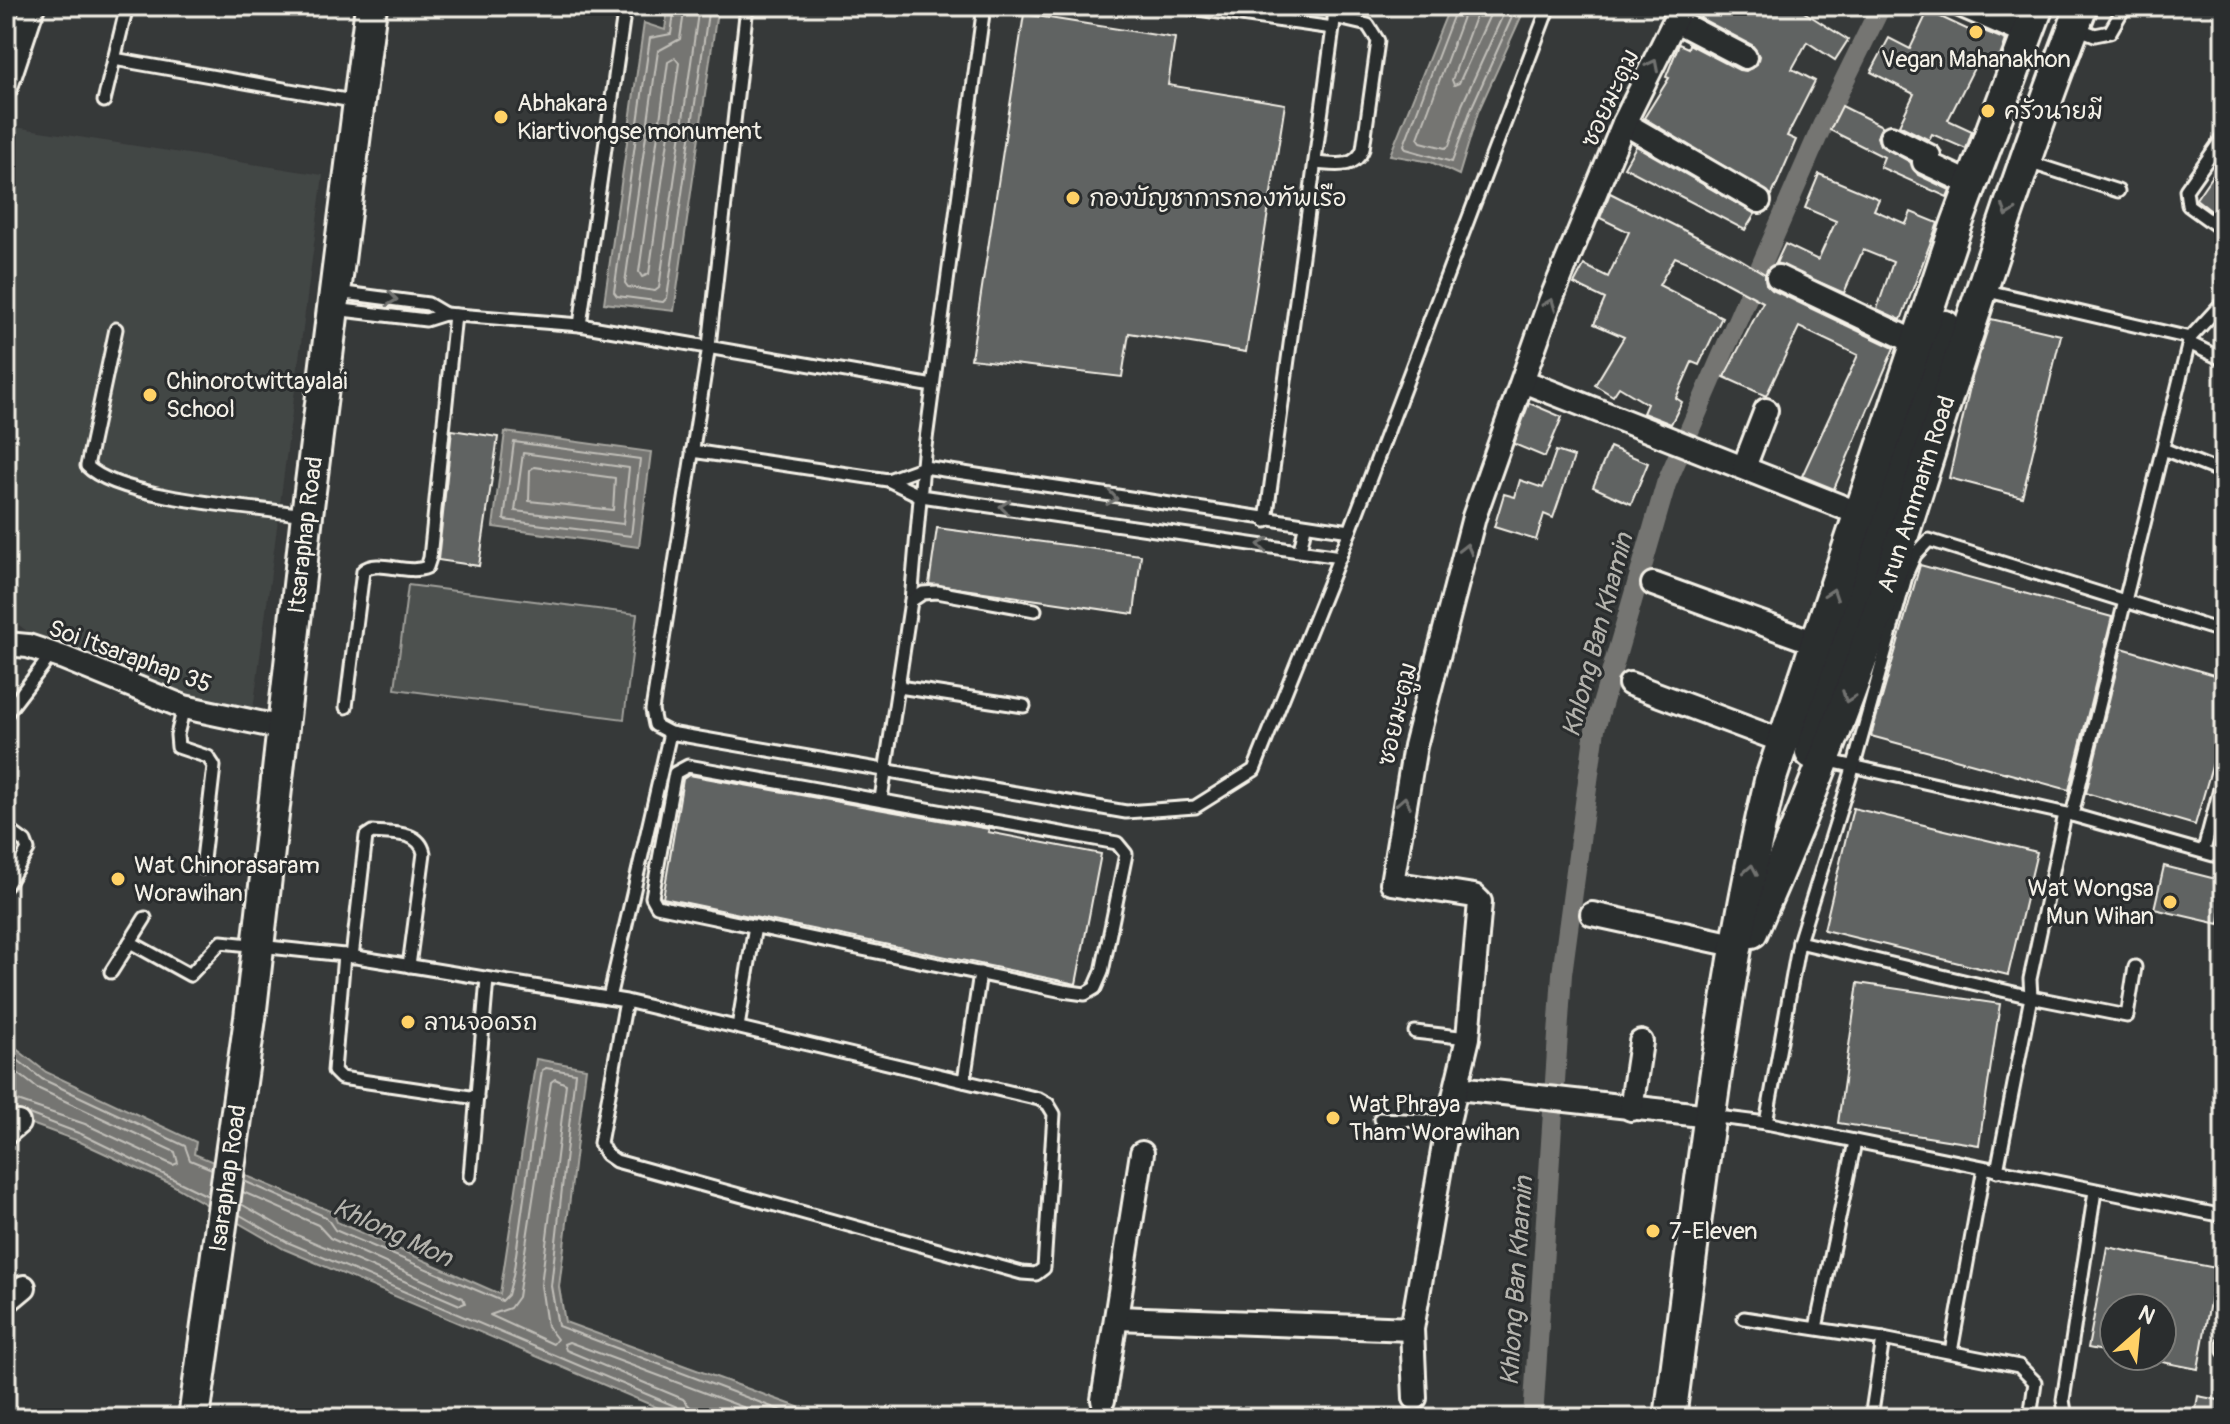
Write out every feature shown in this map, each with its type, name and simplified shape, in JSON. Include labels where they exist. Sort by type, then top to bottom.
[{"type":"main road","name":"Itsaraphap Road","points":[[257,1020],[266,946],[283,728],[307,515],[344,301],[371,6]]},
{"type":"main road","points":[[266,946],[344,301],[388,6]]},
{"type":"main road","name":"Arun Ammarin Road","points":[[1670,1418],[1710,1116],[1760,825],[1782,741],[1917,343],[1971,184],[2038,6]]},
{"type":"main road","points":[[1793,837],[1825,689],[1978,226],[2071,13]]},
{"type":"main road","name":"Arun Ammarin Road","points":[[1736,960],[1793,837],[1839,763],[1874,623],[2071,13]]},
{"type":"main road","points":[[1760,825],[1825,689]]},
{"type":"main road","name":"Isaraphap Road","points":[[212,1341],[257,1020]]},
{"type":"main road","points":[[194,1418],[212,1341]]},
{"type":"main road","points":[[212,1341],[214,1418]]},
{"type":"street","points":[[6,87],[9,63],[33,6]]},
{"type":"street","points":[[1962,6],[2027,34]]},
{"type":"street","points":[[1679,13],[1745,57]]},
{"type":"street","name":"ซอยมะตูม","points":[[1415,1398],[1412,1329],[1448,1122],[1468,1038],[1478,897],[1395,886],[1390,879],[1415,746],[1474,517],[1550,302],[1624,123],[1679,13]]},
{"type":"street","points":[[1624,123],[1759,201]]},
{"type":"street","points":[[1891,137],[1929,156],[1924,162],[1971,184]]},
{"type":"street","points":[[1778,277],[1917,343]]},
{"type":"street","points":[[1523,381],[1860,514]]},
{"type":"street","points":[[1744,467],[1766,410]]},
{"type":"street","points":[[1653,584],[1816,643]]},
{"type":"street","name":"Soi Itsaraphap 35","points":[[6,644],[28,646],[184,707],[283,728]]},
{"type":"street","points":[[1630,684],[1782,741]]},
{"type":"street","points":[[1592,914],[1736,960]]},
{"type":"street","points":[[1631,1109],[1641,1042]]},
{"type":"street","points":[[1458,1088],[1544,1095],[1631,1109],[1710,1116]]},
{"type":"street","points":[[1103,1400],[1142,1153]]},
{"type":"street","points":[[6,1302],[24,1287]]},
{"type":"street","points":[[1117,1318],[1412,1329]]},
{"type":"lane","points":[[104,101],[127,6]]},
{"type":"lane","points":[[580,325],[625,6]]},
{"type":"lane","points":[[747,6],[709,346],[652,710],[655,725],[670,733],[1126,812],[1195,807],[1254,770],[1340,557],[1549,6]]},
{"type":"lane","points":[[881,799],[888,769],[911,601],[933,386],[984,6]]},
{"type":"lane","points":[[1176,6],[1334,17],[1368,25],[1378,41],[1360,157],[1350,164],[1315,163]]},
{"type":"lane","points":[[2071,13],[2095,35],[2110,32],[2125,6]]},
{"type":"lane","points":[[1266,521],[1334,17]]},
{"type":"lane","points":[[114,59],[360,102]]},
{"type":"lane","points":[[2224,136],[2186,190],[2188,205],[2224,231]]},
{"type":"lane","points":[[2024,161],[2118,191]]},
{"type":"lane","points":[[1983,290],[2189,340],[2224,360]]},
{"type":"lane","points":[[344,301],[428,304],[450,315],[580,325],[933,386]]},
{"type":"lane","points":[[1997,1171],[2031,997],[2030,979],[2189,340],[2224,301]]},
{"type":"lane","points":[[346,707],[363,571],[372,567],[418,572],[427,567],[430,558],[450,315]]},
{"type":"lane","points":[[116,329],[87,466],[97,476],[134,489],[307,515]]},
{"type":"lane","points":[[2163,449],[2224,473]]},
{"type":"lane","points":[[692,451],[888,480],[921,496],[1340,557]]},
{"type":"lane","points":[[888,480],[924,467],[1305,527],[1350,531]]},
{"type":"lane","points":[[1300,550],[1305,527]]},
{"type":"lane","points":[[1766,1123],[1799,942],[1839,763],[1915,555],[1929,540],[2127,599],[2224,632]]},
{"type":"lane","points":[[911,601],[923,593],[937,592],[1035,610]]},
{"type":"lane","points":[[6,714],[48,659],[55,656]]},
{"type":"lane","points":[[899,687],[1024,706]]},
{"type":"lane","points":[[184,707],[177,735],[178,747],[208,757],[214,766],[202,868]]},
{"type":"lane","points":[[609,998],[670,733]]},
{"type":"lane","points":[[1839,763],[2069,814],[2224,858]]},
{"type":"lane","points":[[680,767],[749,774],[881,799],[1117,843],[1124,848],[1126,854],[1117,899],[1095,988],[1085,994],[671,911],[654,902],[675,773],[680,767]]},
{"type":"lane","points":[[2204,850],[2224,774]]},
{"type":"lane","points":[[6,828],[28,847],[6,886]]},
{"type":"lane","points":[[409,966],[424,853],[422,844],[412,837],[372,832],[366,836],[334,1071],[341,1078],[477,1098]]},
{"type":"lane","points":[[111,972],[145,918]]},
{"type":"lane","points":[[738,1027],[755,926]]},
{"type":"lane","points":[[130,942],[190,975],[221,942],[348,956],[609,998],[626,1001],[738,1027],[1039,1099],[1048,1104],[1054,1114],[1044,1268],[1036,1274],[616,1161],[606,1154],[600,1143],[626,1001]]},
{"type":"lane","points":[[1799,942],[2031,997],[2127,1016],[2135,967]]},
{"type":"lane","points":[[964,1081],[980,973]]},
{"type":"lane","points":[[470,1176],[487,979]]},
{"type":"lane","points":[[1415,1032],[1468,1038]]},
{"type":"lane","points":[[1710,1116],[1766,1123],[2224,1216]]},
{"type":"lane","points":[[1380,1119],[1448,1122]]},
{"type":"lane","points":[[1816,1328],[1855,1142]]},
{"type":"lane","points":[[1951,1352],[1984,1168]]},
{"type":"lane","points":[[2066,1418],[2063,1400],[2095,1191]]},
{"type":"lane","points":[[1744,1318],[1883,1339],[2019,1366],[2035,1382],[2030,1418]]},
{"type":"lane","points":[[1871,1418],[1883,1339]]},
{"type":"lane","points":[[2224,1341],[2224,1351]]},
{"type":"shaded area","name":"Chinorotwittayalai School","points":[[8,126],[323,175],[252,718],[167,695],[28,632],[6,615]]},
{"type":"shaded area","points":[[408,585],[637,614],[624,719],[395,689]]},
{"type":"water","points":[[668,6],[717,6],[674,311],[604,303],[644,23],[665,30]]},
{"type":"water","points":[[1450,6],[1526,6],[1478,112],[1459,175],[1431,162],[1390,155]]},
{"type":"water","points":[[505,432],[651,452],[639,547],[493,527]]},
{"type":"water","points":[[6,1041],[46,1072],[196,1142],[194,1154],[333,1212],[337,1222],[500,1294],[536,1059],[586,1068],[559,1287],[565,1322],[828,1418],[682,1418],[284,1249],[169,1183],[78,1141],[7,1115]]},
{"type":"building","points":[[1705,6],[1807,6],[1804,12],[1848,40],[1835,60],[1807,42],[1792,69],[1815,81],[1787,136],[1796,140],[1772,195],[1644,118],[1669,78],[1666,77],[1679,44],[1688,48],[1689,44],[1739,70],[1746,71],[1757,64],[1759,56],[1752,45],[1700,18]]},
{"type":"building","points":[[1928,11],[1977,34],[1979,29],[2006,40],[1995,70],[1977,62],[1948,120],[1972,131],[1966,149],[1932,134],[1929,140],[1899,125],[1914,94],[1871,72],[1889,38],[1910,49]]},
{"type":"building","name":"กองบัญชาการกองทัพเรือ","points":[[1024,14],[1175,38],[1168,85],[1285,104],[1246,352],[1129,333],[1122,377],[971,359]]},
{"type":"building","points":[[1842,106],[1882,126],[1877,137],[1880,145],[1910,162],[1918,175],[1950,190],[1947,197],[1880,167],[1884,157],[1830,130]]},
{"type":"building","points":[[1636,146],[1755,214],[1745,230],[1624,167]]},
{"type":"building","points":[[2224,158],[2224,221],[2196,199]]},
{"type":"building","points":[[1819,174],[1879,199],[1874,210],[1906,224],[1911,212],[1938,223],[1901,320],[1877,309],[1893,262],[1863,250],[1844,293],[1776,263],[1785,244],[1818,260],[1836,221],[1805,208]]},
{"type":"building","points":[[1610,193],[1735,256],[1765,274],[1766,284],[1772,290],[1894,348],[1834,489],[1802,476],[1858,355],[1799,327],[1766,396],[1724,377],[1763,302],[1696,266],[1675,257],[1659,285],[1722,317],[1699,365],[1692,362],[1676,398],[1682,402],[1671,424],[1643,413],[1647,404],[1619,387],[1613,396],[1595,385],[1624,337],[1594,324],[1605,299],[1574,284],[1584,265],[1608,277],[1629,232],[1600,218]]},
{"type":"building","points":[[1991,319],[2061,335],[2022,497],[1949,478],[1972,378]]},
{"type":"building","points":[[1529,403],[1562,417],[1545,457],[1514,444]]},
{"type":"building","points":[[452,430],[498,437],[479,566],[438,560]]},
{"type":"building","points":[[1610,447],[1648,463],[1631,504],[1593,487]]},
{"type":"building","points":[[1556,451],[1574,457],[1553,518],[1544,514],[1536,540],[1494,527],[1504,494],[1515,497],[1520,480],[1543,488]]},
{"type":"building","points":[[937,528],[1141,555],[1134,614],[929,584]]},
{"type":"building","points":[[1920,565],[2112,617],[2069,790],[1871,736]]},
{"type":"building","points":[[2122,648],[2224,678],[2224,725],[2195,825],[2086,793]]},
{"type":"building","points":[[689,775],[989,829],[988,832],[1101,854],[1076,984],[663,898],[683,779]]},
{"type":"building","points":[[1853,808],[2037,852],[2008,975],[1824,930]]},
{"type":"building","points":[[2164,866],[2224,881],[2219,924],[2154,909]]},
{"type":"building","points":[[1858,983],[2000,1004],[1979,1145],[1838,1123]]},
{"type":"building","points":[[2107,1247],[2216,1268],[2198,1369],[2178,1365],[2178,1292],[2099,1292]]},
{"type":"building","points":[[2098,1295],[2098,1350],[2088,1348]]},
{"type":"building","points":[[2198,1396],[2224,1401],[2224,1418],[2194,1418]]},
{"type":"waterway","name":"Khlong Ban Khamin","points":[[1533,1418],[1562,974],[1595,729],[1666,484],[1822,126],[1881,6]]},
{"type":"place","name":"Vegan Mahanakhon","points":[[1976,32]]},
{"type":"place","name":"ครัวนายมี","points":[[1988,111]]},
{"type":"place","name":"Abhakara Kiartivongse monument","points":[[501,117]]},
{"type":"place","name":"กองบัญชาการกองทัพเรือ","points":[[1073,198]]},
{"type":"place","name":"Chinorotwittayalai School","points":[[150,395]]},
{"type":"place","name":"Wat Chinorasaram Worawihan","points":[[118,879]]},
{"type":"place","name":"Wat Wongsa Mun Wihan","points":[[2170,902]]},
{"type":"place","name":"ลานจอดรถ","points":[[408,1022]]},
{"type":"place","name":"Wat Phraya Tham Worawihan","points":[[1333,1118]]},
{"type":"place","name":"7-Eleven","points":[[1653,1231]]},
{"type":"water label","name":"Khlong Mon","points":[[393,1232]]}]
